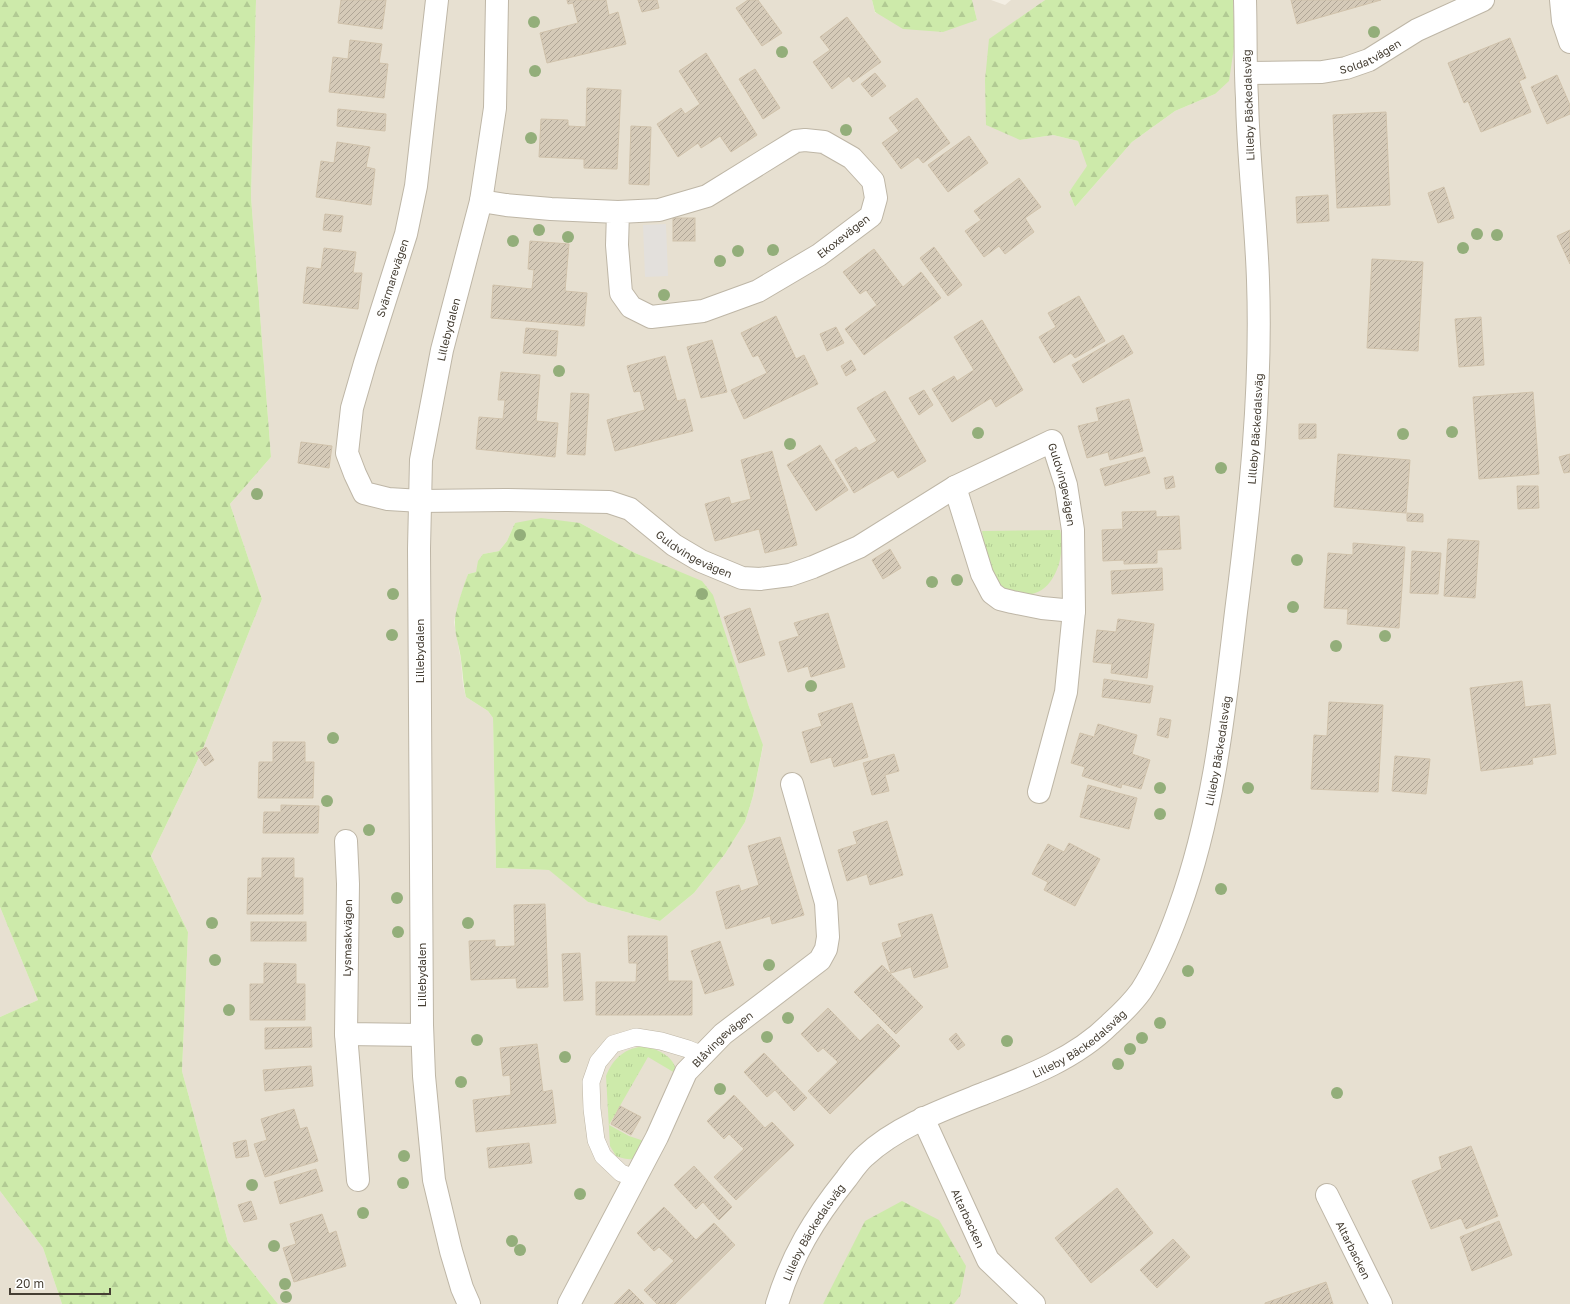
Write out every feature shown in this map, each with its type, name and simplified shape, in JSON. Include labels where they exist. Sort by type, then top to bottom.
[{"type":"street","name":"Svärmarevägen","points":[[420,501],[388,499],[364,493],[354,474],[347,453],[352,408],[364,363],[406,234],[416,186],[437,0]]},
{"type":"street","name":"Lillebydalen","points":[[469,1304],[462,1288],[451,1251],[434,1180],[424,1076],[422,1035],[419,557],[420,501],[421,460],[442,350],[481,201],[495,108],[497,0]]},
{"type":"street","name":"Lilleby Bäckedalsväg","points":[[777,1304],[784,1280],[800,1245],[828,1202],[865,1156],[890,1137],[923,1118],[1052,1065],[1090,1042],[1109,1026],[1140,992],[1165,949],[1192,873],[1210,802],[1222,726],[1248,517],[1258,394],[1258,281],[1246,98],[1245,0]]},
{"type":"street","name":"Soldatvägen","points":[[1246,73],[1322,72],[1346,68],[1369,60],[1417,30],[1483,0]]},
{"type":"street","points":[[1561,0],[1563,21],[1570,42]]},
{"type":"street","name":"Ekoxevägen","points":[[481,201],[551,209],[618,212],[659,210],[707,196],[796,141],[805,140],[824,142],[852,158],[873,181],[876,198],[871,216],[819,255],[758,291],[703,311],[650,317],[631,307],[621,293],[617,245],[618,212]]},
{"type":"street","name":"Guldvingevägen","points":[[420,501],[609,502],[630,509],[674,545],[701,561],[742,578],[760,579],[790,575],[808,569],[859,547],[955,487],[1052,440],[1066,485],[1073,530],[1074,611],[1066,692],[1039,792]]},
{"type":"street","points":[[955,487],[982,574],[992,593],[1000,599],[1012,602],[1042,608],[1074,611]]},
{"type":"street","name":"Blåvingevägen","points":[[569,1304],[657,1137],[686,1072],[723,1034],[820,960],[826,949],[828,937],[826,903],[792,784]]},
{"type":"street","name":"Lysmaskvägen","points":[[346,841],[348,884],[346,1034],[358,1180]]},
{"type":"street","points":[[346,1034],[422,1035]]},
{"type":"street","name":"Altarbacken","points":[[923,1118],[988,1260],[1034,1304]]},
{"type":"street","name":"Altarbacken","points":[[1327,1195],[1381,1304]]},
{"type":"lane","points":[[635,1178],[621,1173],[603,1156],[596,1140],[592,1109],[591,1082],[598,1062],[613,1044],[636,1037],[661,1041],[703,1055]]},
{"type":"shaded area","points":[[256,0],[872,0],[875,13],[977,20],[972,0],[991,0],[1005,5],[1011,0],[1045,0],[990,39],[1020,140],[1053,135],[1078,141],[1088,166],[1069,192],[1075,207],[1132,142],[1175,111],[1215,94],[1235,41],[1233,0],[1570,0],[1570,1304],[954,1304],[960,1296],[826,1299],[823,1304],[278,1304],[228,1242],[182,1071],[188,932],[151,856],[202,751],[262,599],[230,504],[271,457],[251,197]],"holes":[[[515,523],[580,523],[635,553],[668,568],[748,704],[763,746],[753,796],[745,822],[725,854],[694,893],[660,921],[588,902],[550,870],[496,868],[493,718],[488,711],[466,697],[454,622],[458,605],[468,574],[476,572],[483,554],[499,551],[507,541]]]},
{"type":"shaded area","points":[[666,224],[668,276],[645,277],[643,225]]},
{"type":"shaded area","points":[[0,907],[38,1000],[0,1017]]},
{"type":"shaded area","points":[[0,1191],[43,1248],[62,1304],[0,1304]]},
{"type":"green space","points":[[0,0],[256,0],[251,197],[271,457],[230,504],[262,599],[202,751],[151,856],[188,932],[182,1071],[228,1242],[278,1304],[62,1304],[43,1248],[0,1191],[0,1017],[38,1000],[0,907]]},
{"type":"green space","points":[[872,0],[972,0],[977,20],[943,32],[903,29],[875,12]]},
{"type":"green space","points":[[1045,0],[1233,0],[1235,41],[1229,81],[1215,94],[1175,111],[1132,142],[1075,207],[1069,192],[1087,166],[1078,141],[1053,135],[1020,140],[986,125],[985,80],[989,39]]},
{"type":"green space","points":[[541,518],[580,523],[635,553],[702,581],[713,595],[748,704],[763,745],[753,796],[745,822],[725,854],[694,893],[660,921],[588,902],[549,870],[496,868],[493,718],[488,711],[466,697],[455,628],[455,619],[468,574],[476,572],[478,561],[483,554],[499,551],[507,541],[515,523]]},
{"type":"green space","points":[[1060,530],[1062,541],[1059,564],[1048,585],[1039,591],[1029,594],[1017,593],[1004,588],[995,578],[990,568],[982,531]]},
{"type":"green space","points":[[646,1046],[666,1055],[673,1063],[675,1073],[648,1057],[609,1125],[629,1136],[647,1142],[638,1156],[628,1159],[616,1156],[610,1146],[606,1076],[609,1069],[617,1059],[626,1051]]},
{"type":"green space","points":[[902,1201],[939,1220],[966,1266],[960,1296],[954,1304],[823,1304],[865,1221]]},
{"type":"building","points":[[341,0],[386,0],[382,29],[338,23]]},
{"type":"building","points":[[567,0],[606,0],[609,15],[618,12],[626,44],[547,63],[540,33],[578,23],[573,3],[568,4]]},
{"type":"building","points":[[638,0],[657,0],[659,8],[642,12]]},
{"type":"building","points":[[748,0],[758,0],[782,33],[762,46],[736,8]]},
{"type":"building","points":[[1291,0],[1381,0],[1297,24]]},
{"type":"building","points":[[847,17],[881,62],[853,82],[849,76],[832,89],[813,62],[830,50],[820,37]]},
{"type":"building","points":[[1510,38],[1526,78],[1519,81],[1531,112],[1481,132],[1468,101],[1464,103],[1448,63]]},
{"type":"building","points":[[350,40],[382,44],[379,63],[388,64],[384,98],[329,92],[333,57],[348,59]]},
{"type":"building","points":[[706,53],[757,135],[731,152],[720,136],[701,148],[698,143],[678,157],[657,124],[681,108],[685,114],[700,104],[679,71]]},
{"type":"building","points":[[755,69],[780,108],[763,119],[739,79]]},
{"type":"building","points":[[875,73],[886,86],[872,97],[861,84]]},
{"type":"building","points":[[1557,75],[1570,105],[1570,114],[1547,124],[1531,87]]},
{"type":"building","points":[[587,88],[621,90],[617,169],[584,168],[584,159],[539,157],[541,119],[568,120],[568,126],[586,127]]},
{"type":"building","points":[[917,98],[950,143],[923,163],[918,157],[901,169],[882,143],[899,131],[889,118]]},
{"type":"building","points":[[338,109],[386,114],[385,131],[337,126]]},
{"type":"building","points":[[1386,112],[1390,205],[1337,208],[1333,115]]},
{"type":"building","points":[[631,126],[651,127],[649,185],[629,184]]},
{"type":"building","points":[[969,136],[988,163],[948,192],[928,165]]},
{"type":"building","points":[[337,142],[370,147],[366,167],[375,169],[371,205],[316,197],[321,161],[334,163]]},
{"type":"building","points":[[1019,178],[1041,207],[1025,218],[1034,232],[1005,254],[999,246],[984,257],[965,231],[981,220],[974,211]]},
{"type":"building","points":[[1444,187],[1454,218],[1438,223],[1428,193]]},
{"type":"building","points":[[1328,195],[1329,221],[1297,223],[1296,197]]},
{"type":"building","points":[[325,214],[343,216],[341,232],[323,230]]},
{"type":"building","points":[[673,218],[695,218],[695,241],[673,241]]},
{"type":"building","points":[[1570,230],[1570,264],[1557,236]]},
{"type":"building","points":[[530,241],[569,244],[565,291],[587,293],[584,326],[491,318],[493,285],[532,289],[534,270],[528,269]]},
{"type":"building","points":[[934,247],[962,285],[948,296],[920,258]]},
{"type":"building","points":[[324,248],[356,252],[353,273],[362,273],[358,309],[303,303],[307,267],[321,269]]},
{"type":"building","points":[[874,249],[903,287],[921,272],[941,298],[864,355],[845,329],[877,305],[866,290],[860,294],[843,272]]},
{"type":"building","points":[[1372,259],[1423,262],[1418,351],[1367,348]]},
{"type":"building","points":[[1079,296],[1105,341],[1075,358],[1071,353],[1054,363],[1039,337],[1056,327],[1048,313]]},
{"type":"building","points":[[776,316],[796,359],[804,355],[818,384],[744,419],[731,390],[767,373],[758,355],[753,357],[741,333]]},
{"type":"building","points":[[1481,317],[1484,365],[1459,367],[1455,319]]},
{"type":"building","points":[[982,320],[1023,390],[996,407],[991,398],[952,422],[932,389],[954,376],[957,381],[974,370],[954,337]]},
{"type":"building","points":[[836,327],[844,343],[827,351],[820,334]]},
{"type":"building","points":[[526,328],[558,331],[556,356],[523,353]]},
{"type":"building","points":[[1123,335],[1133,353],[1083,383],[1072,365]]},
{"type":"building","points":[[712,340],[727,392],[701,398],[687,347]]},
{"type":"building","points":[[665,356],[677,401],[685,399],[693,431],[615,451],[607,420],[645,410],[640,391],[634,392],[627,366]]},
{"type":"building","points":[[851,360],[856,370],[846,376],[841,366]]},
{"type":"building","points":[[501,372],[540,375],[536,421],[558,423],[555,457],[476,449],[479,417],[503,419],[505,400],[498,400]]},
{"type":"building","points":[[924,390],[933,405],[919,415],[909,398]]},
{"type":"building","points":[[885,391],[926,461],[898,478],[893,470],[854,493],[835,460],[856,447],[859,451],[877,441],[857,408]]},
{"type":"building","points":[[1533,392],[1539,474],[1479,479],[1473,397]]},
{"type":"building","points":[[571,393],[589,394],[585,455],[567,454]]},
{"type":"building","points":[[1129,399],[1143,451],[1110,460],[1108,452],[1087,458],[1078,426],[1099,421],[1096,408]]},
{"type":"building","points":[[1299,424],[1316,424],[1316,438],[1299,439]]},
{"type":"building","points":[[301,442],[332,446],[329,468],[298,463]]},
{"type":"building","points":[[820,445],[848,490],[816,511],[787,465]]},
{"type":"building","points":[[772,451],[797,545],[765,553],[759,529],[715,541],[705,504],[729,497],[731,504],[751,499],[741,460]]},
{"type":"building","points":[[1338,454],[1410,460],[1406,513],[1334,507]]},
{"type":"building","points":[[1570,454],[1570,472],[1564,473],[1559,457]]},
{"type":"building","points":[[1145,457],[1150,473],[1105,486],[1100,469]]},
{"type":"building","points":[[1173,476],[1175,487],[1166,489],[1164,478]]},
{"type":"building","points":[[1517,486],[1538,486],[1539,508],[1518,509]]},
{"type":"building","points":[[1156,511],[1156,517],[1179,516],[1181,549],[1157,550],[1157,563],[1124,564],[1124,560],[1103,561],[1102,530],[1123,529],[1122,512]]},
{"type":"building","points":[[1407,513],[1423,514],[1423,522],[1407,521]]},
{"type":"building","points":[[1448,539],[1479,541],[1475,598],[1444,596]]},
{"type":"building","points":[[1353,543],[1405,547],[1399,628],[1347,624],[1348,609],[1324,608],[1328,553],[1353,555]]},
{"type":"building","points":[[890,549],[901,568],[883,579],[872,560]]},
{"type":"building","points":[[1412,551],[1441,553],[1438,594],[1410,593]]},
{"type":"building","points":[[1162,568],[1163,590],[1112,594],[1111,571]]},
{"type":"building","points":[[750,608],[765,655],[739,663],[724,617]]},
{"type":"building","points":[[828,613],[845,667],[811,677],[808,666],[788,672],[779,642],[799,636],[794,623]]},
{"type":"building","points":[[1118,619],[1154,624],[1147,678],[1111,673],[1112,664],[1093,662],[1097,630],[1116,632]]},
{"type":"building","points":[[1104,679],[1153,686],[1150,703],[1102,697]]},
{"type":"building","points":[[1522,681],[1525,707],[1550,704],[1556,754],[1532,758],[1533,764],[1481,771],[1470,688]]},
{"type":"building","points":[[1329,702],[1383,705],[1378,792],[1311,789],[1314,735],[1327,736]]},
{"type":"building","points":[[852,703],[868,757],[834,767],[831,757],[811,763],[802,732],[822,726],[818,714]]},
{"type":"building","points":[[1160,718],[1171,720],[1168,738],[1157,735]]},
{"type":"building","points":[[1098,724],[1137,735],[1132,754],[1150,760],[1141,789],[1122,784],[1121,788],[1082,776],[1085,767],[1071,763],[1080,733],[1094,737]]},
{"type":"building","points":[[273,742],[305,742],[305,762],[314,762],[313,798],[258,798],[259,762],[273,762]]},
{"type":"building","points":[[206,747],[214,760],[205,766],[196,753]]},
{"type":"building","points":[[894,754],[899,771],[885,775],[889,791],[872,795],[863,763]]},
{"type":"building","points":[[1395,756],[1430,759],[1426,794],[1392,791]]},
{"type":"building","points":[[1088,785],[1137,798],[1129,829],[1080,817]]},
{"type":"building","points":[[281,805],[319,806],[318,833],[263,833],[264,812],[281,812]]},
{"type":"building","points":[[887,821],[903,875],[870,885],[867,874],[847,881],[838,850],[857,844],[853,832]]},
{"type":"building","points":[[780,837],[804,915],[772,924],[770,916],[726,929],[716,892],[739,885],[741,891],[759,885],[748,846]]},
{"type":"building","points":[[1069,843],[1100,859],[1075,906],[1044,890],[1048,882],[1032,874],[1048,844],[1064,852]]},
{"type":"building","points":[[262,858],[294,858],[294,878],[303,878],[303,914],[247,914],[248,878],[262,878]]},
{"type":"building","points":[[545,904],[548,987],[517,988],[516,978],[471,980],[469,941],[495,940],[495,947],[515,946],[514,905]]},
{"type":"building","points":[[932,914],[948,967],[914,978],[911,967],[891,973],[882,943],[902,937],[898,924]]},
{"type":"building","points":[[251,922],[306,922],[306,941],[251,941]]},
{"type":"building","points":[[628,936],[667,936],[668,981],[692,981],[692,1015],[596,1015],[596,982],[636,982],[637,963],[629,963]]},
{"type":"building","points":[[720,941],[734,985],[705,994],[691,951]]},
{"type":"building","points":[[580,953],[583,1000],[564,1001],[562,954]]},
{"type":"building","points":[[264,963],[296,964],[296,984],[305,984],[305,1020],[250,1020],[250,984],[264,984]]},
{"type":"building","points":[[882,965],[923,1007],[896,1034],[854,992]]},
{"type":"building","points":[[828,1008],[860,1041],[878,1024],[900,1046],[830,1114],[808,1091],[838,1062],[823,1048],[818,1052],[801,1034]]},
{"type":"building","points":[[311,1027],[312,1047],[265,1049],[265,1028]]},
{"type":"building","points":[[956,1033],[965,1045],[958,1050],[949,1039]]},
{"type":"building","points":[[537,1044],[543,1092],[552,1090],[556,1123],[476,1132],[473,1100],[511,1095],[510,1075],[503,1076],[500,1048]]},
{"type":"building","points":[[764,1053],[807,1098],[794,1111],[775,1090],[767,1097],[744,1072]]},
{"type":"building","points":[[311,1066],[313,1086],[265,1091],[263,1070]]},
{"type":"building","points":[[734,1095],[765,1128],[772,1122],[794,1145],[736,1200],[714,1177],[744,1149],[729,1134],[724,1139],[707,1121]]},
{"type":"building","points":[[620,1106],[641,1117],[631,1135],[611,1124]]},
{"type":"building","points":[[294,1109],[300,1129],[307,1127],[318,1161],[265,1177],[254,1144],[267,1140],[261,1119]]},
{"type":"building","points":[[246,1140],[249,1156],[236,1158],[233,1143]]},
{"type":"building","points":[[529,1143],[532,1163],[489,1168],[487,1148]]},
{"type":"building","points":[[1471,1146],[1498,1216],[1466,1229],[1461,1218],[1431,1229],[1412,1181],[1442,1169],[1439,1157]]},
{"type":"building","points":[[694,1166],[732,1207],[719,1220],[703,1202],[696,1209],[674,1185]]},
{"type":"building","points":[[316,1169],[323,1191],[280,1204],[274,1182]]},
{"type":"building","points":[[1117,1188],[1153,1233],[1091,1283],[1055,1238]]},
{"type":"building","points":[[251,1201],[257,1219],[244,1222],[238,1205]]},
{"type":"building","points":[[664,1207],[696,1240],[714,1223],[735,1245],[675,1304],[657,1304],[644,1290],[674,1261],[659,1247],[654,1251],[637,1233]]},
{"type":"building","points":[[322,1214],[329,1234],[336,1231],[346,1266],[294,1282],[283,1248],[296,1244],[290,1224]]},
{"type":"building","points":[[1499,1221],[1512,1255],[1472,1271],[1460,1237]]},
{"type":"building","points":[[1173,1239],[1190,1257],[1157,1288],[1140,1270]]},
{"type":"building","points":[[1326,1282],[1333,1304],[1265,1304],[1265,1303]]},
{"type":"building","points":[[629,1289],[644,1304],[614,1304]]}]
